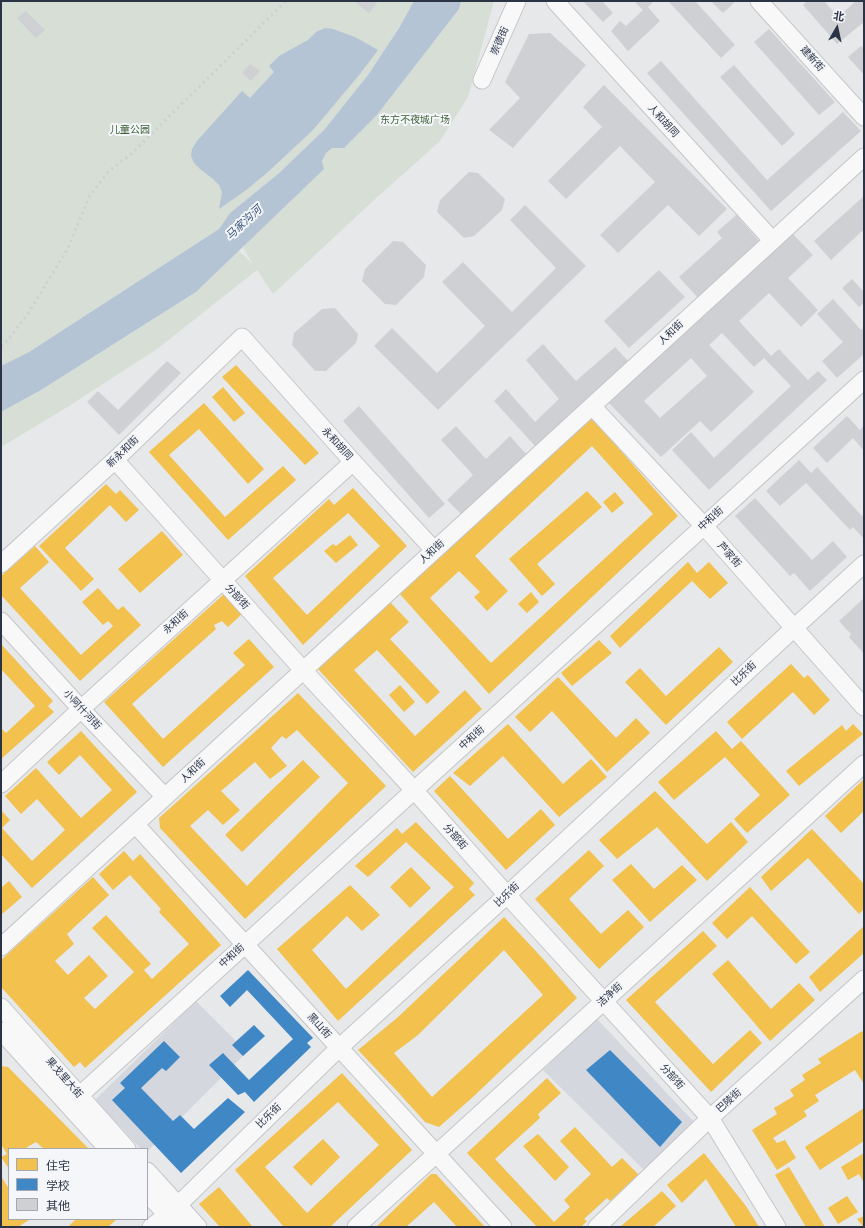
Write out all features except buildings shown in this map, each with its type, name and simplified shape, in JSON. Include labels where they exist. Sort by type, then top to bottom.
[{"type":"street","name":"崇德街","points":[[482,80],[517,1]]},
{"type":"street","name":"人和胡同","points":[[555,1],[772,240]]},
{"type":"street","name":"建新街","points":[[759,1],[864,117]]},
{"type":"street","name":"人和街","points":[[1,947],[864,157]]},
{"type":"street","name":"新永和街","points":[[1,564],[115,460],[242,337]]},
{"type":"street","name":"永和胡同","points":[[242,337],[353,462],[434,550]]},
{"type":"street","name":"中和街","points":[[79,1096],[864,380]]},
{"type":"street","name":"芦家街","points":[[592,406],[704,526],[864,706]]},
{"type":"street","name":"分部街","points":[[115,460],[303,670],[414,790],[507,895],[710,1118],[777,1227]]},
{"type":"street","name":"永和街","points":[[1,784],[353,462]]},
{"type":"street","name":"比乐街","points":[[151,1227],[174,1216],[339,1048],[507,895],[864,564]]},
{"type":"street","name":"小阿什河街","points":[[1,621],[165,797]]},
{"type":"street","name":"洁净街","points":[[356,1227],[864,764]]},
{"type":"street","name":"黑山街","points":[[135,824],[503,1227]]},
{"type":"street","name":"巴陵街","points":[[597,1227],[710,1118],[862,987]]},
{"type":"street","name":"果戈里大街","points":[[1,1007],[7,1034],[107,1148]]},
{"type":"street","name":"果戈里大街","points":[[7,1034],[79,1096],[126,1148]]},
{"type":"street","points":[[148,1173],[174,1216]]},
{"type":"street","points":[[148,1194],[174,1216],[198,1227]]},
{"type":"shaded area","points":[[196,1001],[247,1052],[148,1151],[148,1148],[140,1148],[95,1100]]},
{"type":"shaded area","points":[[597,1019],[694,1122],[644,1170],[543,1070]]},
{"type":"green space","name":"儿童公园","points":[[1,1],[414,1],[399,28],[368,75],[324,130],[278,174],[230,213],[219,229],[29,352],[1,366]]},
{"type":"green space","name":"东方不夜城广场","points":[[461,1],[494,1],[468,97],[440,141],[273,294],[257,270],[157,349],[69,406],[1,447],[1,412],[41,390],[196,292],[239,251],[253,264],[243,248],[246,243],[323,169],[322,161],[326,153],[332,148],[344,148],[377,115],[459,9]]},
{"type":"water","name":"马家沟河","points":[[414,1],[461,1],[459,9],[377,115],[344,148],[332,148],[326,153],[322,161],[324,169],[196,292],[41,390],[1,412],[1,366],[29,352],[219,229],[230,213],[278,174],[324,130],[368,75],[399,28]]},
{"type":"water","points":[[325,28],[333,29],[355,37],[378,50],[313,130],[269,171],[245,191],[219,209],[222,192],[219,185],[194,163],[191,156],[192,149],[197,141],[242,91],[250,98],[274,72],[269,66],[279,56],[308,40],[316,32]]},
{"type":"railway","points":[[1,346],[8,340],[29,312],[68,248],[89,197],[109,171],[131,154],[286,1]]}]
